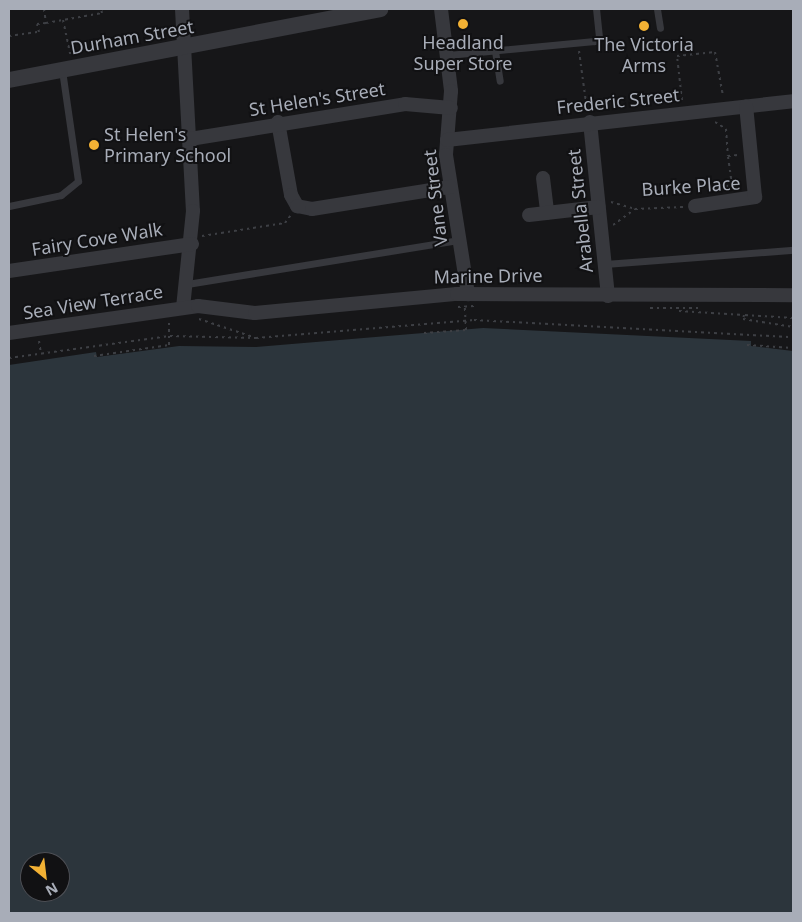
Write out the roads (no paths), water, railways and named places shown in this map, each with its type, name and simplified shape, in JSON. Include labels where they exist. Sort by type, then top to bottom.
[{"type":"street","points":[[182,9],[190,139],[192,241],[184,307]]},
{"type":"street","name":"Durham Street","points":[[9,80],[61,64],[185,48],[380,9]]},
{"type":"street","name":"Vane Street","points":[[441,9],[448,56],[451,108],[447,140],[450,187],[468,294]]},
{"type":"street","name":"Frederic Street","points":[[447,140],[589,120],[793,101]]},
{"type":"street","name":"St Helen's Street","points":[[190,139],[278,122],[405,104],[451,108]]},
{"type":"street","name":"Burke Place","points":[[701,205],[755,197],[746,106]]},
{"type":"street","name":"Arabella Street","points":[[589,120],[608,296]]},
{"type":"street","points":[[278,122],[291,194],[297,206],[312,208],[450,187]]},
{"type":"street","points":[[543,178],[547,213]]},
{"type":"street","points":[[529,215],[599,203]]},
{"type":"street","name":"Fairy Cove Walk","points":[[9,271],[192,241]]},
{"type":"street","name":"Marine Drive","points":[[184,307],[288,312],[468,294],[608,296],[793,295]]},
{"type":"street","name":"Sea View Terrace","points":[[9,333],[184,307]]},
{"type":"lane","points":[[448,56],[594,41],[599,36],[596,9]]},
{"type":"lane","points":[[657,9],[660,28]]},
{"type":"lane","points":[[496,51],[500,81]]},
{"type":"lane","points":[[9,206],[61,195],[78,181],[61,64]]},
{"type":"lane","points":[[187,284],[459,240]]},
{"type":"lane","points":[[605,264],[793,250]]},
{"type":"place","name":"Headland Super Store","points":[[463,24]]},
{"type":"place","name":"The Victoria Arms","points":[[644,26]]},
{"type":"place","name":"St Helen's Primary School","points":[[94,145]]}]
